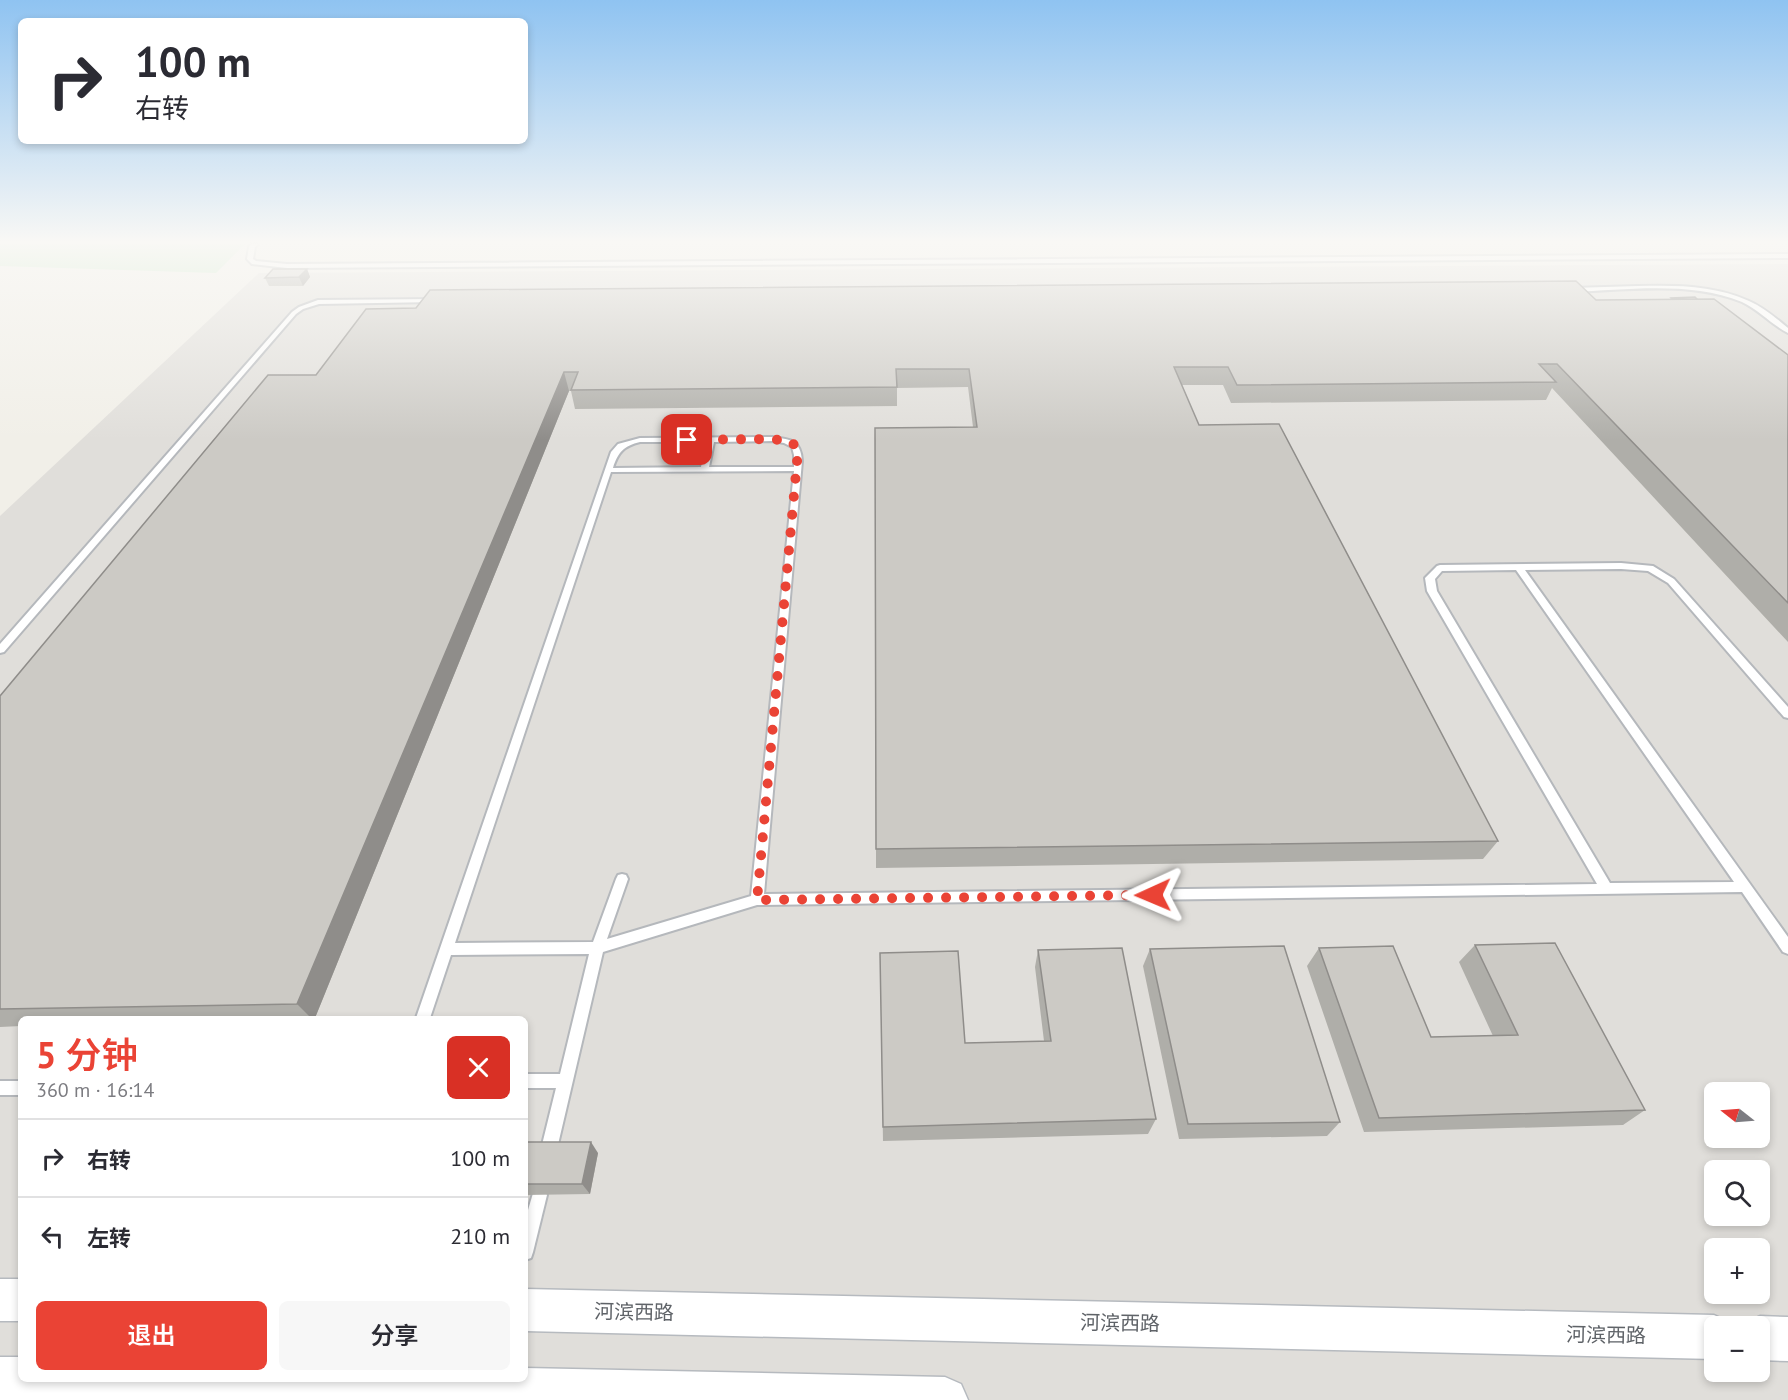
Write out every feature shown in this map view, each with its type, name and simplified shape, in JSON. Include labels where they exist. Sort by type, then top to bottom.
[{"type":"street","points":[[0,1300],[18,1300]]},
{"type":"street","name":"河滨西路","points":[[528,1310],[1704,1337]]},
{"type":"street","points":[[1770,1338],[1788,1339]]},
{"type":"street","points":[[0,1380],[18,1380]]},
{"type":"street","points":[[246,1382],[493,1384],[945,1400]]},
{"type":"lane","points":[[0,649],[299,309]]},
{"type":"lane","points":[[1757,309],[1788,331]]},
{"type":"lane","points":[[424,1016],[614,451],[627,443],[640,440],[772,439],[792,442],[798,451],[757,900]]},
{"type":"lane","points":[[705,469],[710,440]]},
{"type":"lane","points":[[608,470],[798,469]]},
{"type":"lane","points":[[1607,889],[1432,591],[1430,578],[1440,568],[1639,566],[1662,574],[1686,597],[1788,714]]},
{"type":"lane","points":[[1519,568],[1788,948]]},
{"type":"lane","points":[[548,1153],[597,948],[622,879]]},
{"type":"lane","points":[[446,949],[597,948],[757,900],[1745,887]]},
{"type":"lane","points":[[528,1081],[565,1081]]},
{"type":"lane","points":[[0,1088],[18,1088]]},
{"type":"lane","points":[[528,1240],[539,1195]]},
{"type":"shaded area","points":[[220,309],[1788,309],[1788,1400],[0,1400],[0,516]]},
{"type":"building","points":[[366,309],[1728,309],[1788,355],[1788,603],[1557,364],[1539,364],[1556,382],[1237,385],[1228,367],[1174,367],[1199,425],[1279,424],[1498,841],[876,849],[875,428],[977,427],[969,369],[896,369],[897,387],[571,390],[578,372],[564,372],[297,1004],[0,1009],[0,696],[268,375],[316,375]]},
{"type":"building","points":[[1555,943],[1645,1110],[1379,1118],[1319,948],[1393,946],[1431,1037],[1518,1035],[1475,945]]},
{"type":"building","points":[[1284,946],[1340,1122],[1188,1124],[1150,949]]},
{"type":"building","points":[[1122,948],[1156,1119],[883,1127],[880,953],[958,951],[965,1043],[1051,1041],[1038,950]]},
{"type":"building","points":[[528,1142],[591,1142],[582,1184],[528,1184]]},
{"type":"route","points":[[687,440],[784,440],[792,442],[798,451],[757,900],[1153,895]]}]
